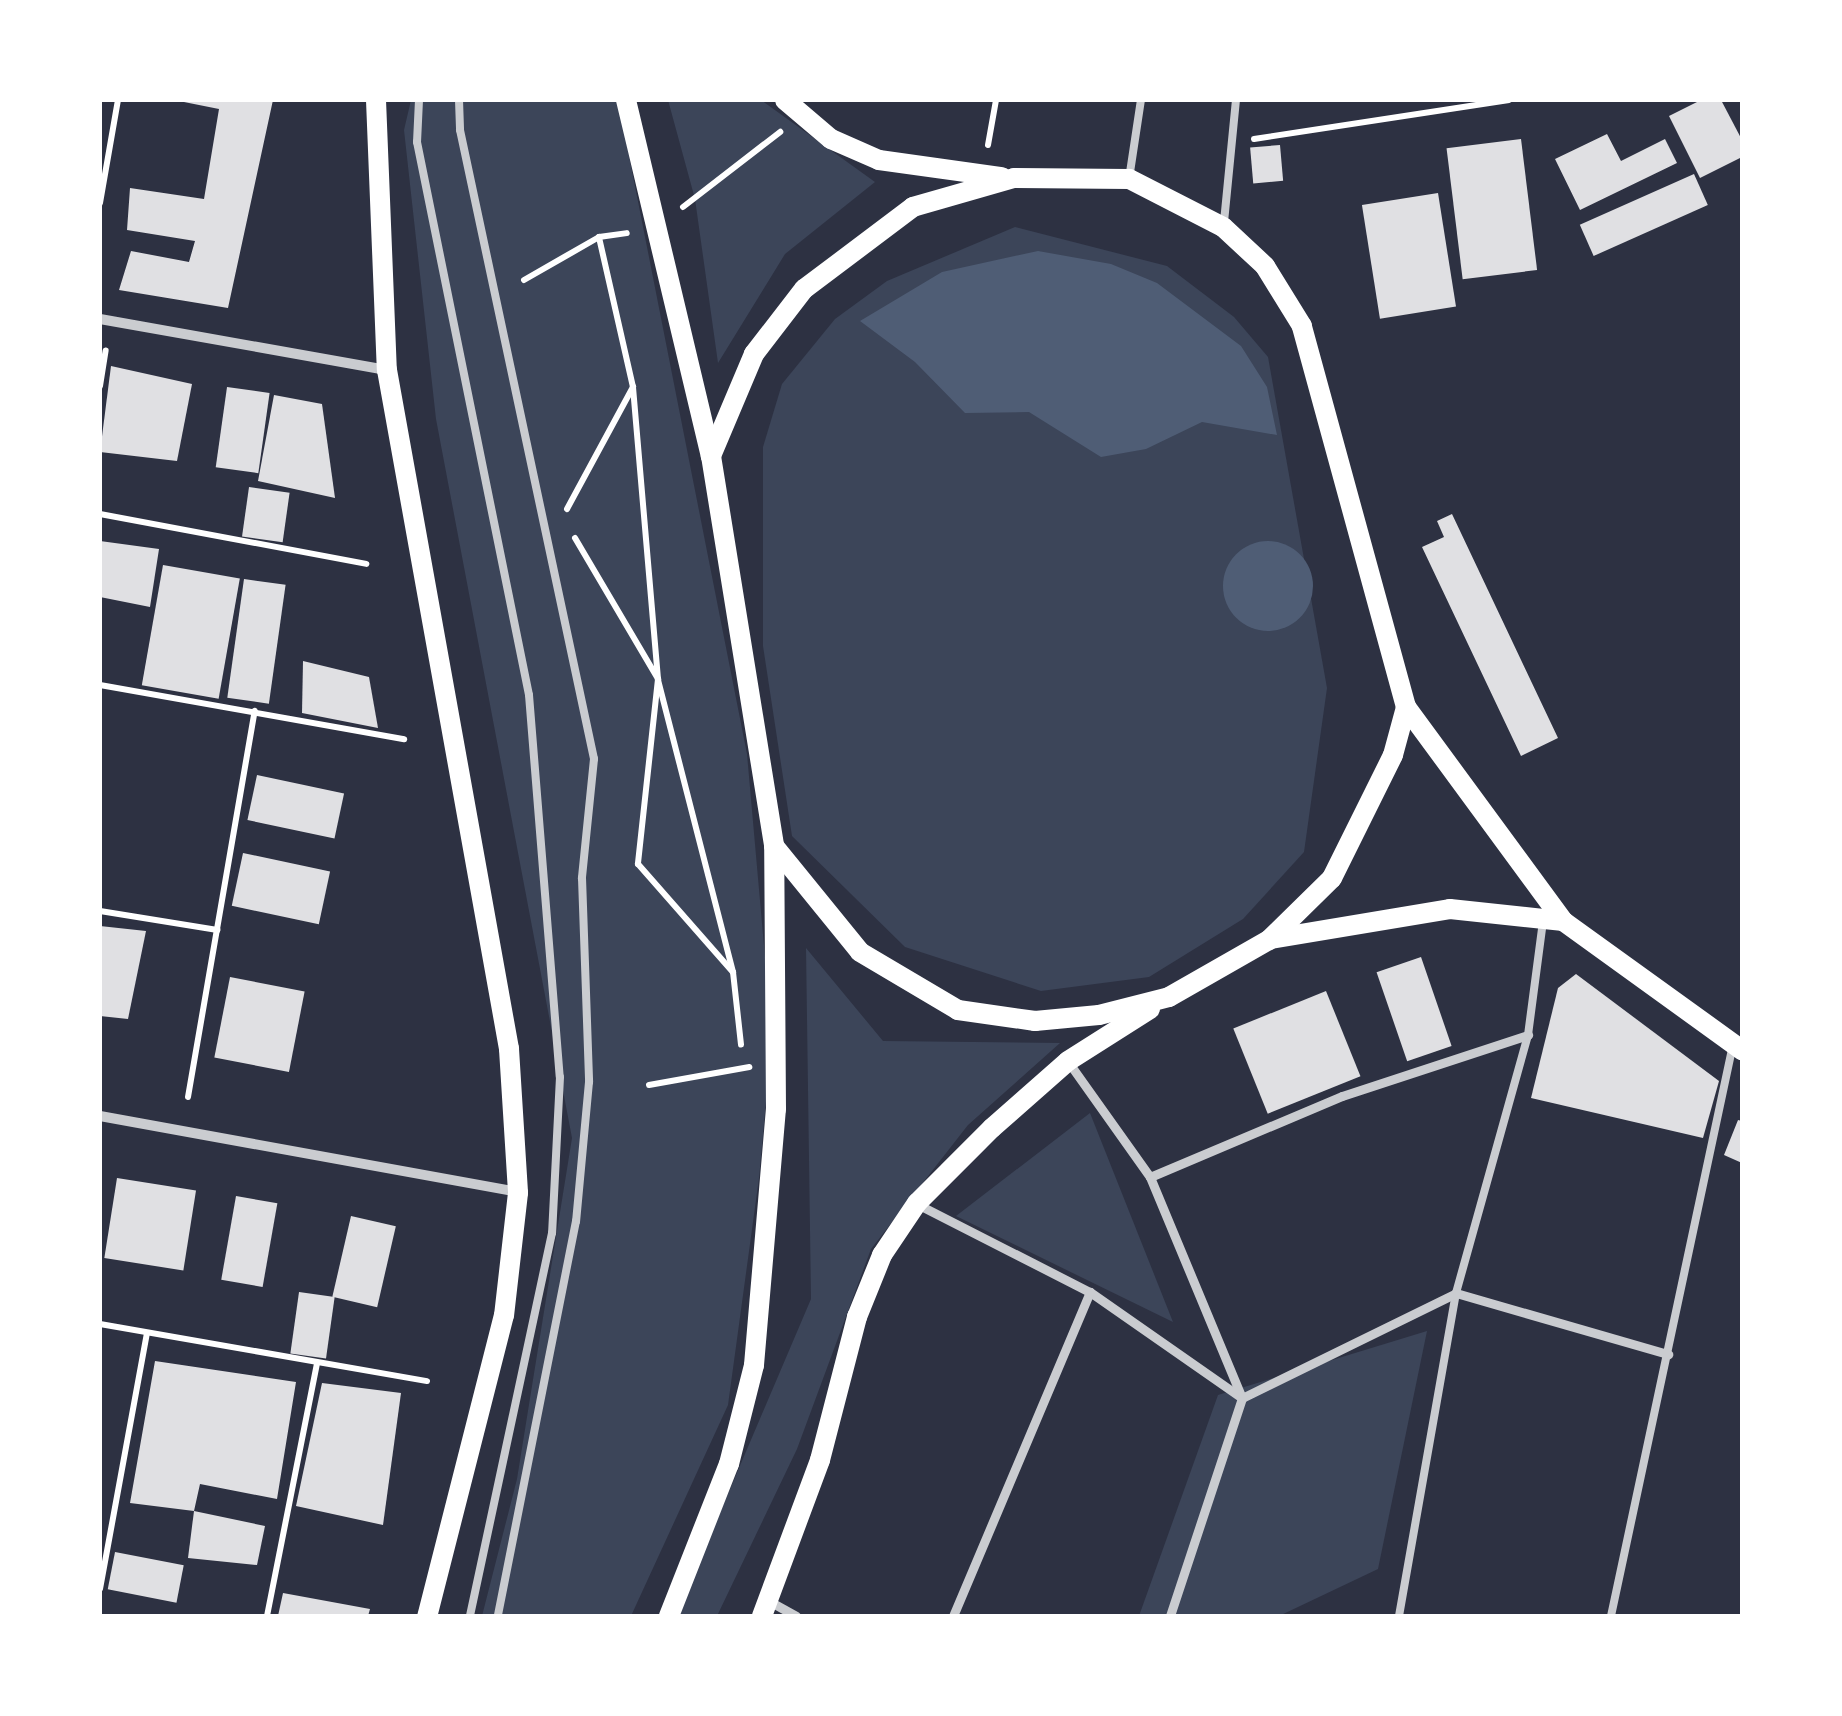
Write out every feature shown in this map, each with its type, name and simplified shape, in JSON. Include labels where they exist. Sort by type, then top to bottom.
[{"type":"main road","points":[[376,100],[388,370],[509,1049],[518,1193],[504,1314],[427,1616]]},
{"type":"main road","points":[[626,100],[711,456],[774,846],[776,1109],[754,1365],[729,1464],[669,1616]]},
{"type":"main road","points":[[792,108],[830,139],[879,160],[983,176],[1129,179],[1224,226],[1265,266],[1302,326],[1406,706],[1553,919],[1738,1047]]},
{"type":"main road","points":[[711,456],[754,354],[804,290],[913,208],[1014,178]]},
{"type":"main road","points":[[765,1608],[820,1460],[868,1284],[917,1204],[1068,1061],[1168,997],[1269,940],[1332,878],[1393,755],[1406,706]]},
{"type":"main road","points":[[774,846],[860,952],[958,1010],[1034,1021],[1100,1015],[1168,997]]},
{"type":"main road","points":[[1269,940],[1450,909],[1553,919]]},
{"type":"street","points":[[100,320],[388,370]]},
{"type":"street","points":[[1150,1177],[1342,1096],[1528,1036]]},
{"type":"street","points":[[1068,1061],[1150,1177],[1242,1398],[1170,1616]]},
{"type":"street","points":[[100,1116],[518,1193]]},
{"type":"street","points":[[917,1204],[1090,1292],[1242,1398]]},
{"type":"street","points":[[953,1616],[1090,1292]]},
{"type":"street","points":[[1242,1398],[1456,1293],[1668,1354]]},
{"type":"street","points":[[765,1608],[796,1616]]},
{"type":"lane","points":[[418,100],[417,142],[529,695],[560,1076],[552,1233],[470,1616]]},
{"type":"lane","points":[[460,100],[460,130],[594,758],[582,878],[590,1082],[576,1221],[498,1616]]},
{"type":"lane","points":[[1129,179],[1141,100]]},
{"type":"lane","points":[[1224,226],[1236,100]]},
{"type":"lane","points":[[1399,1616],[1456,1293],[1528,1036],[1553,919]]},
{"type":"lane","points":[[1611,1616],[1738,1047]]},
{"type":"path","points":[[100,203],[118,100]]},
{"type":"path","points":[[983,176],[996,100]]},
{"type":"path","points":[[1233,142],[1509,100]]},
{"type":"path","points":[[524,280],[600,238],[656,226],[792,108]]},
{"type":"path","points":[[600,238],[634,387],[658,680],[733,972],[744,1068]]},
{"type":"path","points":[[100,386],[106,350]]},
{"type":"path","points":[[563,517],[634,387]]},
{"type":"path","points":[[100,514],[366,564]]},
{"type":"path","points":[[573,533],[658,680],[638,864],[733,972]]},
{"type":"path","points":[[100,685],[404,739]]},
{"type":"path","points":[[188,1097],[255,711]]},
{"type":"path","points":[[100,910],[217,930]]},
{"type":"path","points":[[649,1085],[757,1066]]},
{"type":"path","points":[[100,1324],[427,1382]]},
{"type":"path","points":[[100,1589],[103,1553],[147,1332]]},
{"type":"path","points":[[267,1616],[317,1363]]},
{"type":"shaded area","points":[[411,100],[618,100],[747,754],[772,1036],[759,1178],[728,1405],[631,1616],[482,1616],[517,1479],[572,1138],[436,419],[404,130]]},
{"type":"shaded area","points":[[668,100],[761,100],[875,182],[785,254],[718,363],[695,199]]},
{"type":"shaded area","points":[[1015,227],[1167,266],[1234,317],[1268,357],[1327,688],[1304,852],[1243,919],[1149,977],[1041,991],[905,947],[792,836],[763,646],[763,447],[782,384],[835,319],[887,281]]},
{"type":"shaded area","points":[[1038,251],[1111,264],[1157,283],[1241,346],[1267,387],[1277,435],[1202,422],[1146,449],[1101,457],[1029,412],[965,413],[915,362],[860,321],[942,272]]},
{"type":"shaded area","points":[[1268,541],[1285,544],[1300,554],[1310,569],[1310,603],[1300,618],[1285,628],[1268,631],[1251,628],[1236,618],[1226,603],[1223,586],[1226,569],[1236,554],[1251,544]]},
{"type":"shaded area","points":[[806,948],[883,1041],[1060,1043],[968,1125],[871,1249],[797,1449],[717,1616],[676,1616],[811,1299]]},
{"type":"shaded area","points":[[1090,1113],[1173,1322],[956,1216]]},
{"type":"shaded area","points":[[1427,1331],[1378,1569],[1279,1616],[1139,1616],[1218,1395]]},
{"type":"building","points":[[174,100],[273,100],[228,308],[119,290],[131,251],[189,262],[195,241],[127,230],[130,188],[204,199],[219,109]]},
{"type":"building","points":[[1701,100],[1721,100],[1742,140],[1742,157],[1700,178],[1669,116]]},
{"type":"building","points":[[1607,134],[1621,161],[1665,139],[1677,163],[1580,210],[1555,159]]},
{"type":"building","points":[[1521,139],[1537,270],[1463,279],[1447,148]]},
{"type":"building","points":[[1280,145],[1283,181],[1253,183],[1250,148]]},
{"type":"building","points":[[1694,174],[1708,205],[1594,256],[1580,225]]},
{"type":"building","points":[[1438,193],[1456,307],[1380,319],[1362,205]]},
{"type":"building","points":[[111,366],[192,384],[177,461],[100,452]]},
{"type":"building","points":[[227,387],[270,393],[258,473],[216,467]]},
{"type":"building","points":[[274,395],[322,404],[335,498],[258,481]]},
{"type":"building","points":[[249,487],[290,493],[283,542],[242,537]]},
{"type":"building","points":[[1452,514],[1558,738],[1521,756],[1422,547],[1444,537],[1437,521]]},
{"type":"building","points":[[100,541],[159,549],[150,607],[100,597]]},
{"type":"building","points":[[163,565],[240,579],[219,699],[142,685]]},
{"type":"building","points":[[244,579],[286,585],[269,704],[227,698]]},
{"type":"building","points":[[303,661],[369,677],[378,728],[302,713]]},
{"type":"building","points":[[257,775],[344,794],[334,838],[247,820]]},
{"type":"building","points":[[243,853],[330,872],[319,924],[232,906]]},
{"type":"building","points":[[100,926],[146,931],[128,1019],[100,1016]]},
{"type":"building","points":[[1421,957],[1452,1046],[1407,1061],[1377,972]]},
{"type":"building","points":[[1576,974],[1719,1081],[1703,1138],[1531,1098],[1558,988]]},
{"type":"building","points":[[230,977],[305,992],[289,1072],[214,1057]]},
{"type":"building","points":[[1326,991],[1360,1076],[1268,1114],[1233,1028]]},
{"type":"building","points":[[1738,1120],[1742,1121],[1742,1163],[1724,1155]]},
{"type":"building","points":[[117,1178],[196,1191],[183,1271],[104,1258]]},
{"type":"building","points":[[236,1196],[277,1203],[263,1287],[221,1280]]},
{"type":"building","points":[[351,1216],[396,1226],[377,1307],[332,1297]]},
{"type":"building","points":[[299,1292],[335,1297],[326,1358],[290,1353]]},
{"type":"building","points":[[155,1361],[296,1382],[277,1499],[200,1484],[194,1511],[130,1503]]},
{"type":"building","points":[[322,1383],[401,1393],[383,1525],[296,1506]]},
{"type":"building","points":[[194,1511],[265,1526],[257,1565],[188,1558]]},
{"type":"building","points":[[115,1552],[184,1565],[176,1603],[108,1589]]},
{"type":"building","points":[[283,1593],[370,1609],[368,1616],[278,1616]]}]
